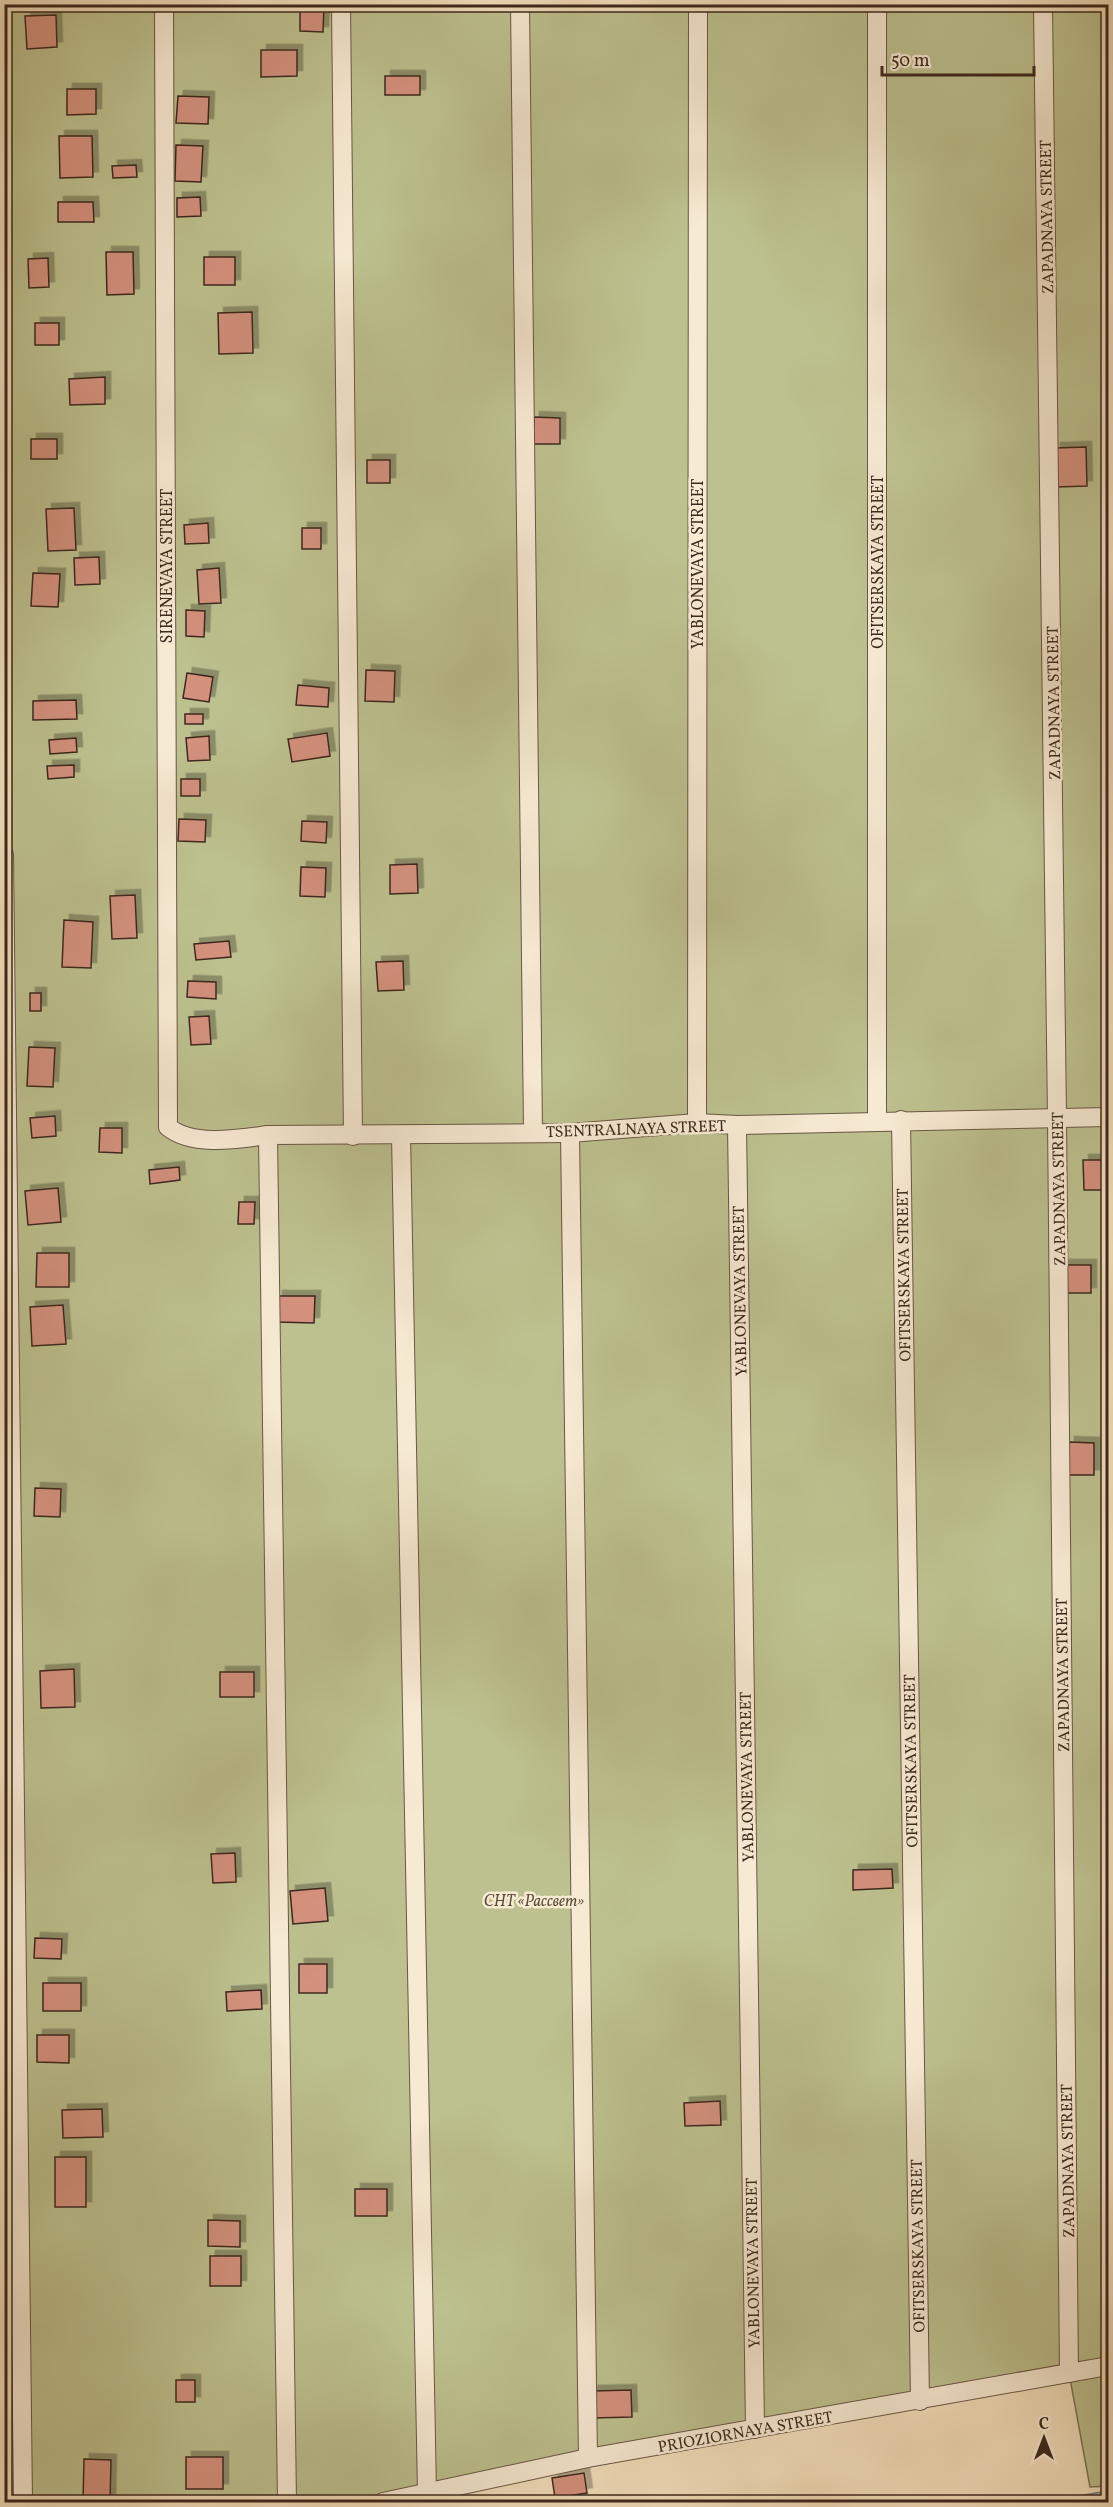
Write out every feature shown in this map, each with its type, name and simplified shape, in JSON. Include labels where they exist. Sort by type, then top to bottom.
[{"type":"street","name":"SIRENEVAYA STREET","points":[[164,4],[168,1127]]},
{"type":"street","points":[[341,4],[353,1137]]},
{"type":"street","points":[[520,4],[533,1131]]},
{"type":"street","name":"YABLONEVAYA STREET","points":[[696,1123],[698,4]]},
{"type":"street","name":"OFITSERSKAYA STREET","points":[[877,4],[877,1120]]},
{"type":"street","name":"ZAPADNAYA STREET","points":[[1043,4],[1069,2373]]},
{"type":"street","points":[[4,855],[12,2059],[23,2502]]},
{"type":"street","name":"TSENTRALNAYA STREET","points":[[168,1127],[178,1135],[230,1140],[268,1136],[353,1137],[533,1131],[570,1133],[696,1123],[737,1125],[877,1120],[1108,1117]]},
{"type":"street","name":"OFITSERSKAYA STREET","points":[[901,1120],[920,2401]]},
{"type":"street","name":"YABLONEVAYA STREET","points":[[737,1125],[755,2429]]},
{"type":"street","points":[[570,1133],[588,2458]]},
{"type":"street","points":[[401,1135],[426,2492]]},
{"type":"street","points":[[268,1136],[287,2502]]},
{"type":"street","name":"PRIOZIORNAYA STREET","points":[[383,2502],[588,2458],[1108,2366]]},
{"type":"green space","name":"СНТ «Рассвет»","points":[[5,5],[1108,5],[1108,2486],[1090,2487],[1069,2373],[383,2502],[5,2502]]},
{"type":"water","points":[[1108,2491],[1108,2502],[1044,2502]]},
{"type":"building","points":[[300,5],[324,6],[323,32],[300,31]]},
{"type":"building","points":[[56,15],[57,47],[27,49],[25,16]]},
{"type":"building","points":[[261,50],[297,50],[297,76],[261,77]]},
{"type":"building","points":[[385,76],[420,76],[420,95],[385,95]]},
{"type":"building","points":[[67,89],[96,89],[96,114],[67,115]]},
{"type":"building","points":[[178,96],[209,97],[208,124],[176,123]]},
{"type":"building","points":[[59,136],[92,136],[93,177],[60,178]]},
{"type":"building","points":[[176,145],[203,146],[201,182],[175,181]]},
{"type":"building","points":[[136,165],[137,177],[113,178],[112,166]]},
{"type":"building","points":[[200,197],[201,216],[177,217],[177,198]]},
{"type":"building","points":[[58,202],[93,202],[94,222],[58,222]]},
{"type":"building","points":[[106,252],[133,252],[134,294],[107,295]]},
{"type":"building","points":[[204,257],[235,257],[235,285],[204,285]]},
{"type":"building","points":[[48,258],[49,287],[29,288],[28,259]]},
{"type":"building","points":[[252,312],[253,353],[219,354],[218,313]]},
{"type":"building","points":[[35,323],[59,323],[59,345],[35,345]]},
{"type":"building","points":[[105,377],[105,404],[70,405],[69,379]]},
{"type":"building","points":[[534,417],[560,418],[560,444],[533,444]]},
{"type":"building","points":[[31,439],[57,439],[57,459],[31,459]]},
{"type":"building","points":[[1086,447],[1087,486],[1056,487],[1055,448]]},
{"type":"building","points":[[367,460],[390,460],[390,483],[367,483]]},
{"type":"building","points":[[74,508],[76,550],[48,551],[46,509]]},
{"type":"building","points":[[208,523],[209,543],[185,544],[184,525]]},
{"type":"building","points":[[302,528],[321,528],[321,549],[302,549]]},
{"type":"building","points":[[99,557],[100,584],[75,585],[74,558]]},
{"type":"building","points":[[219,568],[221,603],[199,604],[197,570]]},
{"type":"building","points":[[33,573],[60,574],[58,607],[31,606]]},
{"type":"building","points":[[186,610],[205,611],[204,637],[186,636]]},
{"type":"building","points":[[366,670],[395,671],[394,702],[365,701]]},
{"type":"building","points":[[187,673],[213,677],[209,702],[183,698]]},
{"type":"building","points":[[298,685],[329,688],[328,707],[296,705]]},
{"type":"building","points":[[76,700],[77,719],[33,720],[33,701]]},
{"type":"building","points":[[185,714],[203,714],[203,724],[185,724]]},
{"type":"building","points":[[327,733],[330,756],[292,762],[288,739]]},
{"type":"building","points":[[209,736],[210,760],[188,761],[186,738]]},
{"type":"building","points":[[76,738],[77,752],[50,754],[49,740]]},
{"type":"building","points":[[74,765],[74,777],[48,779],[47,766]]},
{"type":"building","points":[[181,779],[200,779],[200,796],[181,796]]},
{"type":"building","points":[[179,819],[206,820],[205,842],[178,841]]},
{"type":"building","points":[[302,821],[327,822],[326,843],[301,841]]},
{"type":"building","points":[[417,864],[418,893],[390,894],[390,865]]},
{"type":"building","points":[[301,867],[326,868],[325,897],[300,896]]},
{"type":"building","points":[[135,895],[137,938],[112,939],[110,896]]},
{"type":"building","points":[[64,920],[93,922],[91,968],[62,967]]},
{"type":"building","points":[[229,941],[231,957],[196,960],[194,944]]},
{"type":"building","points":[[403,961],[404,990],[378,991],[376,962]]},
{"type":"building","points":[[188,981],[216,982],[216,999],[187,997]]},
{"type":"building","points":[[30,993],[41,993],[41,1011],[30,1011]]},
{"type":"building","points":[[209,1016],[211,1044],[191,1045],[189,1017]]},
{"type":"building","points":[[29,1047],[55,1048],[53,1087],[27,1086]]},
{"type":"building","points":[[55,1116],[56,1136],[32,1138],[30,1118]]},
{"type":"building","points":[[100,1128],[122,1128],[122,1153],[99,1152]]},
{"type":"building","points":[[1083,1160],[1108,1160],[1108,1190],[1084,1190]]},
{"type":"building","points":[[179,1167],[180,1180],[150,1184],[149,1170]]},
{"type":"building","points":[[58,1188],[61,1222],[28,1225],[25,1191]]},
{"type":"building","points":[[239,1202],[255,1202],[254,1224],[238,1224]]},
{"type":"building","points":[[37,1253],[69,1253],[69,1287],[36,1287]]},
{"type":"building","points":[[1064,1265],[1091,1265],[1091,1293],[1064,1293]]},
{"type":"building","points":[[277,1296],[315,1296],[314,1323],[277,1322]]},
{"type":"building","points":[[63,1305],[66,1344],[32,1346],[30,1307]]},
{"type":"building","points":[[1069,1442],[1094,1443],[1094,1475],[1069,1475]]},
{"type":"building","points":[[35,1488],[61,1489],[60,1517],[34,1516]]},
{"type":"building","points":[[74,1669],[75,1707],[41,1708],[40,1671]]},
{"type":"building","points":[[220,1672],[254,1672],[254,1697],[220,1697]]},
{"type":"building","points":[[235,1853],[236,1882],[213,1883],[211,1854]]},
{"type":"building","points":[[892,1869],[893,1888],[853,1890],[853,1870]]},
{"type":"building","points":[[325,1888],[328,1921],[293,1924],[290,1891]]},
{"type":"building","points":[[35,1938],[62,1939],[61,1959],[34,1958]]},
{"type":"building","points":[[299,1964],[327,1964],[327,1993],[299,1993]]},
{"type":"building","points":[[43,1983],[81,1983],[81,2011],[43,2011]]},
{"type":"building","points":[[261,1990],[262,2009],[227,2011],[226,1992]]},
{"type":"building","points":[[37,2035],[69,2035],[69,2063],[37,2062]]},
{"type":"building","points":[[720,2101],[721,2125],[685,2126],[684,2103]]},
{"type":"building","points":[[102,2109],[103,2137],[63,2138],[62,2110]]},
{"type":"building","points":[[55,2157],[86,2157],[86,2207],[55,2207]]},
{"type":"building","points":[[355,2189],[387,2189],[387,2216],[355,2216]]},
{"type":"building","points":[[208,2220],[240,2221],[240,2247],[208,2246]]},
{"type":"building","points":[[210,2256],[241,2256],[241,2286],[210,2286]]},
{"type":"building","points":[[176,2380],[195,2380],[195,2402],[176,2402]]},
{"type":"building","points":[[631,2390],[632,2417],[593,2418],[592,2391]]},
{"type":"building","points":[[186,2457],[223,2457],[223,2489],[186,2489]]},
{"type":"building","points":[[84,2459],[111,2460],[110,2502],[83,2502]]},
{"type":"building","points":[[584,2473],[587,2493],[555,2498],[552,2478]]}]
